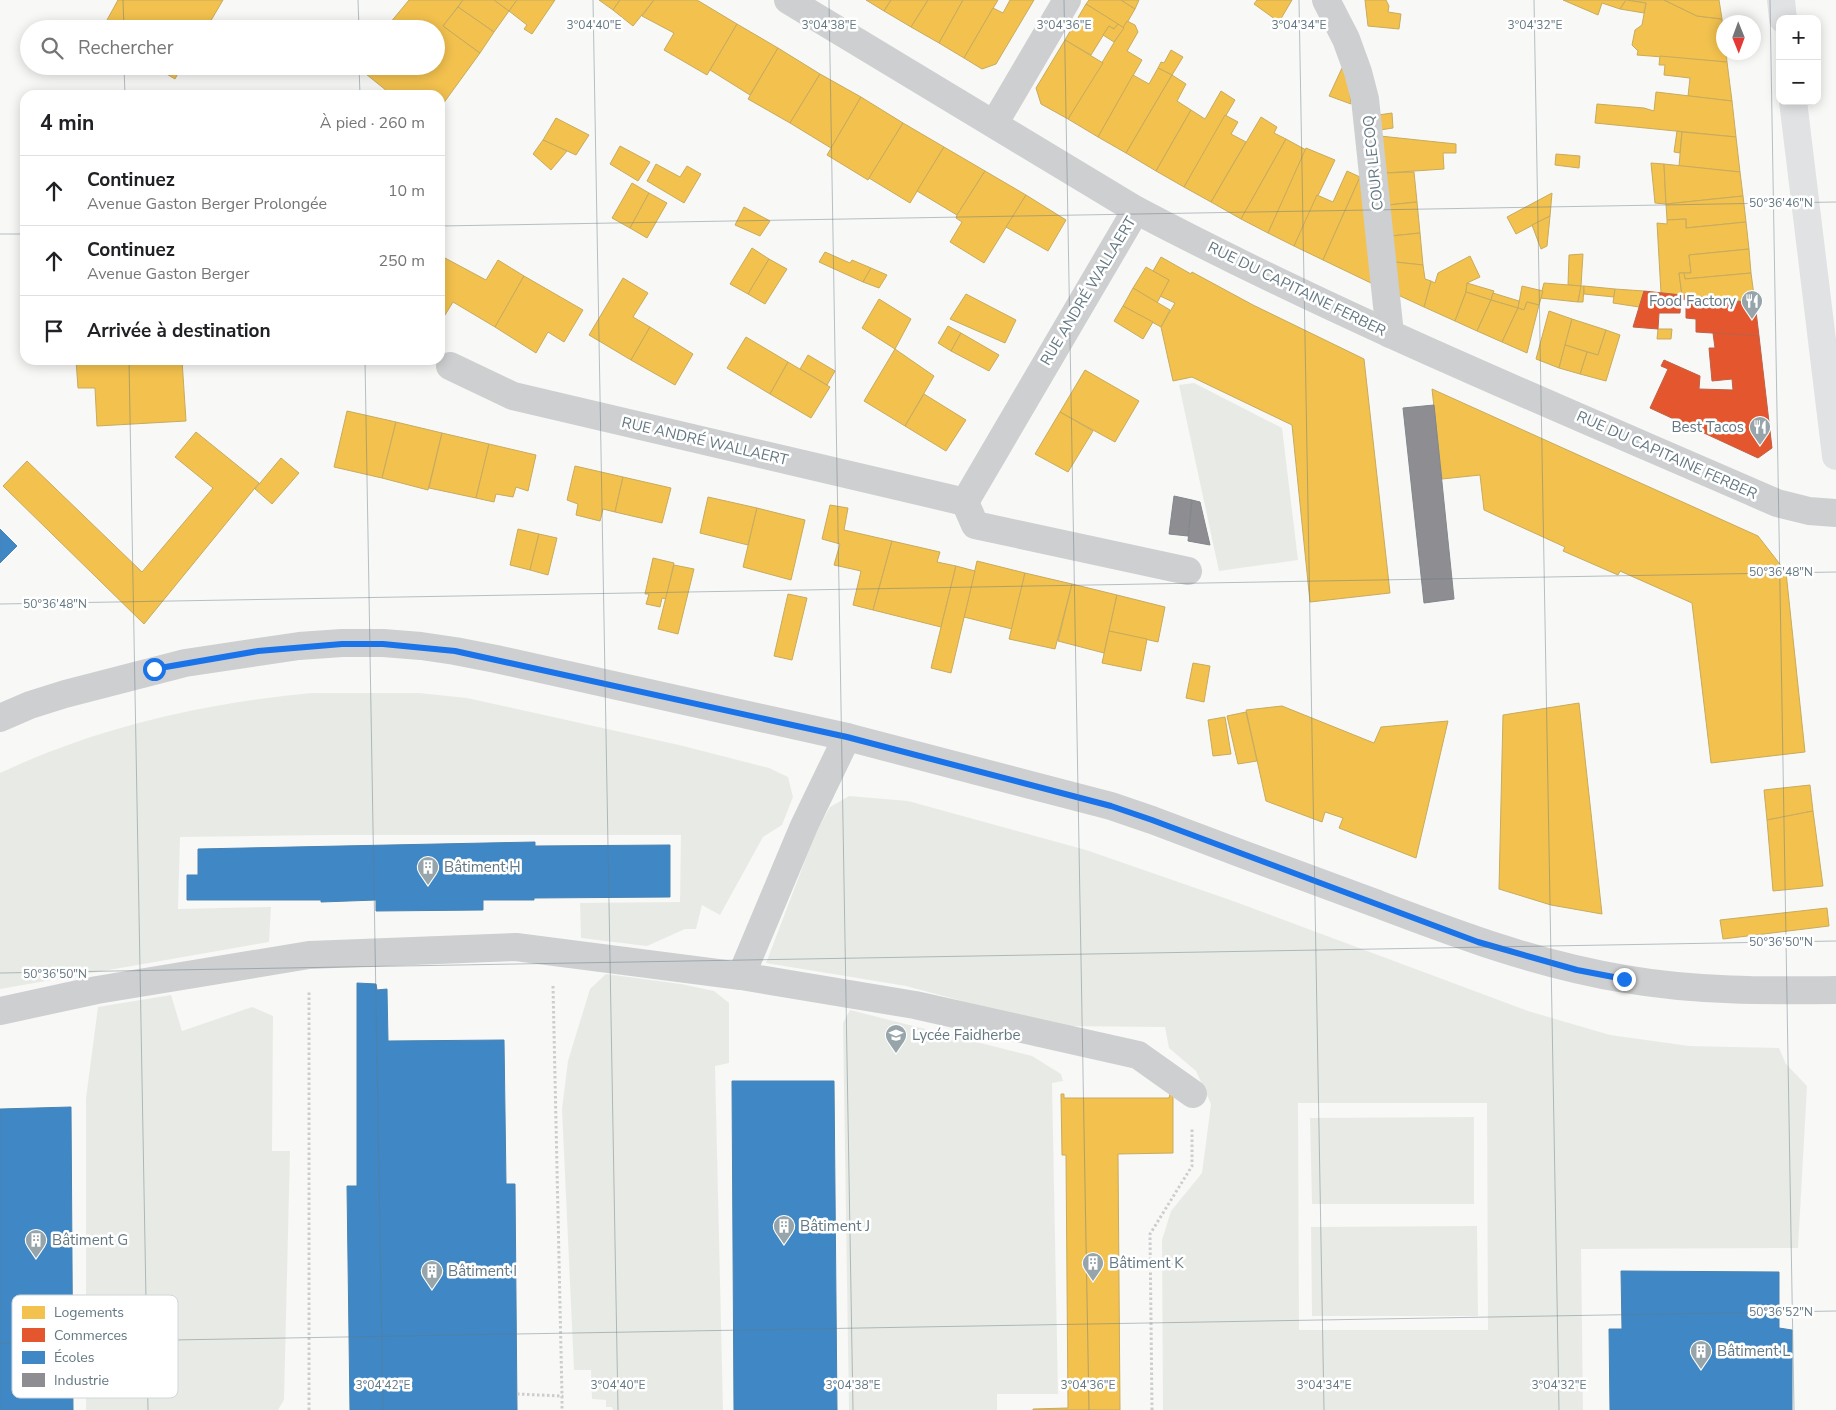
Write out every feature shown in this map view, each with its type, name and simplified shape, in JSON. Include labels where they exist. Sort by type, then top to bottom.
[{"type":"main road","points":[[1781,0],[1783,15]]},
{"type":"main road","points":[[1793,105],[1836,456]]},
{"type":"street","name":"RUE DU CAPITAINE FERBER","points":[[788,0],[1136,210],[1183,234],[1390,334],[1777,503],[1809,511],[1836,514]]},
{"type":"street","points":[[994,124],[1067,0]]},
{"type":"street","name":"COUR LECOQ","points":[[1326,0],[1346,39],[1365,99],[1390,334]]},
{"type":"street","name":"RUE ANDRÉ WALLAERT","points":[[450,366],[513,396],[965,502],[1136,210]]},
{"type":"street","points":[[965,502],[975,525],[1188,571]]},
{"type":"street","points":[[0,718],[30,705],[65,694],[184,663],[299,646],[342,644],[420,646],[471,654],[847,737],[1111,806],[1478,942],[1577,970],[1665,985],[1786,991],[1836,990]]},
{"type":"street","points":[[741,976],[804,826],[847,737]]},
{"type":"street","points":[[0,1011],[97,990],[310,956],[516,947],[741,976],[914,1005],[1138,1056],[1192,1094]]},
{"type":"path","points":[[552,952],[562,1410]]},
{"type":"path","points":[[309,1410],[310,956]]},
{"type":"path","points":[[1152,1410],[1150,1234],[1192,1166],[1192,1094]]},
{"type":"path","points":[[516,1394],[562,1396]]},
{"type":"shaded area","points":[[1194,383],[1282,428],[1298,560],[1219,571],[1179,385]]},
{"type":"shaded area","points":[[312,693],[419,693],[467,698],[679,745],[769,768],[788,777],[793,797],[782,825],[763,837],[720,915],[702,905],[696,929],[685,929],[647,946],[581,938],[580,903],[680,902],[681,835],[180,837],[178,909],[271,907],[269,942],[0,989],[0,773],[75,742],[152,720],[231,703]]},
{"type":"shaded area","points":[[849,796],[908,801],[1086,850],[1233,901],[1528,1011],[1610,1035],[1689,1046],[1779,1048],[1786,1064],[1807,1086],[1798,1248],[1581,1249],[1583,1410],[1163,1410],[1162,1240],[1171,1211],[1202,1173],[1211,1104],[1196,1071],[1169,1048],[1165,1027],[1055,1026],[906,986],[766,963],[816,832],[830,807]],"holes":[[[1298,1103],[1487,1103],[1488,1330],[1299,1330]]]},
{"type":"shaded area","points":[[606,974],[681,984],[714,991],[729,1003],[729,1063],[715,1066],[723,1410],[613,1410],[612,1407],[606,1407],[606,1400],[592,1399],[591,1370],[574,1370],[562,1109],[568,1061],[590,989]]},
{"type":"shaded area","points":[[171,995],[182,1031],[252,1007],[273,1016],[272,1151],[290,1151],[284,1400],[278,1410],[86,1410],[86,1398],[178,1398],[178,1295],[86,1295],[86,1098],[98,1007]]},
{"type":"shaded area","points":[[850,1010],[1032,1056],[1061,1074],[1063,1081],[1052,1083],[1058,1394],[997,1394],[997,1410],[849,1410],[843,1023]]},
{"type":"shaded area","points":[[1474,1117],[1474,1204],[1312,1204],[1310,1118]]},
{"type":"shaded area","points":[[1477,1226],[1478,1316],[1312,1316],[1311,1227]]},
{"type":"building: Logements","points":[[118,0],[223,0],[211,20],[107,20]]},
{"type":"building: Logements","points":[[409,0],[463,0],[445,23],[445,20],[392,20]]},
{"type":"building: Logements","points":[[463,0],[494,0],[509,11],[494,32],[458,7]]},
{"type":"building: Logements","points":[[494,0],[517,0],[509,11]]},
{"type":"building: Logements","points":[[517,0],[555,0],[532,34],[524,29],[527,25],[509,11]]},
{"type":"building: Logements","points":[[599,0],[620,0],[613,10]]},
{"type":"building: Logements","points":[[620,0],[654,0],[633,26],[613,10]]},
{"type":"building: Logements","points":[[654,0],[697,0],[737,24],[707,75],[664,50],[674,33],[642,16]]},
{"type":"building: Logements","points":[[866,0],[891,0],[884,11]]},
{"type":"building: Logements","points":[[891,0],[928,0],[911,27],[884,11]]},
{"type":"building: Logements","points":[[928,0],[963,0],[939,43],[911,27]]},
{"type":"building: Logements","points":[[963,0],[998,0],[964,58],[939,43]]},
{"type":"building: Logements","points":[[1010,0],[1034,0],[996,64],[982,69],[964,58],[993,8],[1003,13]]},
{"type":"building: Logements","points":[[1089,0],[1121,0],[1135,9],[1124,28],[1086,4]]},
{"type":"building: Logements","points":[[1121,0],[1139,0],[1135,9]]},
{"type":"building: Logements","points":[[1257,0],[1292,0],[1279,22],[1254,4]]},
{"type":"building: Logements","points":[[1365,0],[1386,0],[1389,6],[1388,12],[1401,14],[1399,29],[1368,26]]},
{"type":"building: Logements","points":[[1563,0],[1626,0],[1620,9],[1602,3],[1598,15]]},
{"type":"building: Logements","points":[[1626,0],[1664,0],[1697,16],[1716,18],[1716,60],[1727,60],[1727,62],[1637,55],[1638,51],[1632,45],[1635,30],[1642,25],[1646,3]]},
{"type":"building: Logements","points":[[1626,0],[1646,3],[1644,13],[1620,9]]},
{"type":"building: Logements","points":[[1664,0],[1719,0],[1721,15],[1716,15],[1716,18],[1697,16]]},
{"type":"building: Logements","points":[[1086,4],[1118,24],[1114,29],[1109,26],[1091,55],[1065,40]]},
{"type":"building: Logements","points":[[458,7],[494,32],[480,53],[445,27],[445,23]]},
{"type":"building: Logements","points":[[1127,21],[1135,25],[1138,32],[1127,51],[1142,60],[1098,137],[1068,119]]},
{"type":"building: Logements","points":[[737,24],[778,48],[750,95],[710,70]]},
{"type":"building: Logements","points":[[1118,24],[1124,28],[1114,42],[1103,35],[1109,26],[1114,29]]},
{"type":"building: Logements","points":[[445,27],[480,53],[445,101],[445,90],[386,90],[367,75],[445,75]]},
{"type":"building: Logements","points":[[1065,40],[1103,63],[1068,119],[1041,104],[1036,88]]},
{"type":"building: Logements","points":[[778,48],[820,74],[790,123],[748,99]]},
{"type":"building: Logements","points":[[1171,50],[1183,57],[1172,75],[1158,68],[1161,62],[1164,63]]},
{"type":"building: Logements","points":[[1660,56],[1727,62],[1732,101],[1688,96],[1690,78],[1664,75],[1665,65],[1659,65]]},
{"type":"building: Logements","points":[[1158,68],[1172,75],[1126,153],[1098,137],[1133,75],[1149,84]]},
{"type":"building: Logements","points":[[1342,68],[1348,75],[1351,104],[1329,96]]},
{"type":"building: Logements","points":[[820,74],[861,97],[831,148],[790,123]]},
{"type":"building: Logements","points":[[168,75],[177,75],[175,79]]},
{"type":"building: Logements","points":[[1172,75],[1186,84],[1177,101],[1191,110],[1156,171],[1126,153]]},
{"type":"building: Logements","points":[[1221,91],[1235,100],[1184,187],[1156,171],[1191,110],[1205,119]]},
{"type":"building: Logements","points":[[1656,92],[1732,101],[1736,137],[1595,123],[1597,104],[1644,108],[1654,111]]},
{"type":"building: Logements","points":[[861,97],[903,123],[868,180],[827,155]]},
{"type":"building: Logements","points":[[1392,113],[1393,128],[1380,130],[1378,115]]},
{"type":"building: Logements","points":[[1225,115],[1238,122],[1231,134],[1246,142],[1211,202],[1184,187]]},
{"type":"building: Logements","points":[[1261,117],[1277,127],[1274,133],[1286,139],[1241,219],[1211,202]]},
{"type":"building: Logements","points":[[556,118],[589,135],[576,155],[543,140]]},
{"type":"building: Logements","points":[[903,123],[944,147],[910,203],[869,178]]},
{"type":"building: Logements","points":[[1677,131],[1682,132],[1680,153],[1674,152]]},
{"type":"building: Logements","points":[[1682,132],[1736,137],[1740,172],[1679,166]]},
{"type":"building: Logements","points":[[1380,136],[1456,144],[1456,153],[1443,153],[1444,169],[1385,173]]},
{"type":"building: Logements","points":[[1286,139],[1306,150],[1268,233],[1241,219]]},
{"type":"building: Logements","points":[[543,140],[567,151],[551,170],[533,154]]},
{"type":"building: Logements","points":[[620,146],[650,162],[638,181],[610,164]]},
{"type":"building: Logements","points":[[944,147],[985,171],[957,215],[917,191]]},
{"type":"building: Logements","points":[[1306,148],[1335,160],[1294,246],[1268,233]]},
{"type":"building: Logements","points":[[1556,154],[1580,156],[1579,168],[1555,165]]},
{"type":"building: Logements","points":[[1651,163],[1664,164],[1666,204],[1655,203]]},
{"type":"building: Logements","points":[[656,164],[680,177],[687,166],[701,174],[684,203],[647,181]]},
{"type":"building: Logements","points":[[1664,164],[1740,172],[1743,196],[1666,204]]},
{"type":"building: Logements","points":[[985,171],[1026,195],[984,263],[950,242],[962,222],[956,218],[957,215]]},
{"type":"building: Logements","points":[[1347,171],[1360,177],[1323,260],[1294,246],[1317,195],[1333,202]]},
{"type":"building: Logements","points":[[1414,172],[1417,202],[1388,205],[1385,173]]},
{"type":"building: Logements","points":[[1360,177],[1373,284],[1323,260]]},
{"type":"building: Logements","points":[[632,183],[649,193],[630,228],[612,218]]},
{"type":"building: Logements","points":[[649,193],[667,203],[647,238],[630,228]]},
{"type":"building: Logements","points":[[1552,193],[1550,216],[1516,234],[1507,217]]},
{"type":"building: Logements","points":[[1026,195],[1066,220],[1048,251],[1006,227]]},
{"type":"building: Logements","points":[[1743,196],[1746,222],[1686,228],[1686,219],[1667,220],[1666,204]]},
{"type":"building: Logements","points":[[1417,202],[1420,233],[1391,236],[1388,205]]},
{"type":"building: Logements","points":[[744,207],[770,221],[760,236],[735,225]]},
{"type":"building: Logements","points":[[1550,216],[1547,246],[1541,249],[1532,225]]},
{"type":"building: Logements","points":[[1686,219],[1686,228],[1746,222],[1749,249],[1689,255],[1691,273],[1679,273],[1682,295],[1661,293],[1657,223],[1667,224],[1667,220]]},
{"type":"building: Logements","points":[[1420,233],[1423,265],[1395,262],[1391,236]]},
{"type":"building: Logements","points":[[752,248],[769,259],[748,294],[730,284]]},
{"type":"building: Logements","points":[[1749,249],[1751,273],[1685,279],[1684,273],[1691,273],[1689,255]]},
{"type":"building: Logements","points":[[825,252],[850,263],[852,260],[871,268],[863,282],[819,262]]},
{"type":"building: Logements","points":[[1583,254],[1581,286],[1568,285],[1569,255]]},
{"type":"building: Logements","points":[[1470,256],[1480,277],[1467,283],[1466,292],[1455,321],[1424,307],[1431,281],[1435,283],[1438,273]]},
{"type":"building: Logements","points":[[1161,257],[1191,274],[1192,272],[1253,305],[1364,359],[1390,593],[1310,602],[1292,425],[1192,377],[1173,381],[1161,327],[1175,303],[1160,296],[1169,280],[1153,271]]},
{"type":"building: Logements","points":[[445,258],[486,280],[498,260],[524,276],[495,327],[453,302],[445,315]]},
{"type":"building: Logements","points":[[769,259],[787,269],[765,304],[748,294]]},
{"type":"building: Logements","points":[[1395,262],[1423,265],[1425,279],[1431,281],[1424,307],[1398,295]]},
{"type":"building: Logements","points":[[1146,267],[1169,280],[1157,303],[1133,288]]},
{"type":"building: Logements","points":[[871,268],[887,275],[879,288],[863,282]]},
{"type":"building: Logements","points":[[1679,273],[1684,273],[1685,279],[1751,273],[1755,303],[1682,295]]},
{"type":"building: Logements","points":[[524,276],[583,310],[564,342],[548,332],[536,353],[495,327]]},
{"type":"building: Logements","points":[[623,278],[648,293],[633,317],[650,327],[631,360],[589,335]]},
{"type":"building: Logements","points":[[1467,283],[1494,291],[1491,300],[1466,292]]},
{"type":"building: Logements","points":[[1544,283],[1581,286],[1578,302],[1540,298]]},
{"type":"building: Logements","points":[[1522,286],[1543,291],[1539,305],[1527,302],[1524,310],[1518,308]]},
{"type":"building: Logements","points":[[1581,286],[1584,286],[1583,302],[1578,302]]},
{"type":"building: Logements","points":[[1584,286],[1615,289],[1614,297],[1584,294]]},
{"type":"building: Logements","points":[[1133,288],[1170,310],[1161,327],[1123,306]]},
{"type":"building: Logements","points":[[1615,289],[1644,291],[1639,307],[1613,303]]},
{"type":"building: Logements","points":[[1466,292],[1491,300],[1477,331],[1455,321]]},
{"type":"building: Logements","points":[[1493,293],[1519,301],[1518,308],[1491,300]]},
{"type":"building: Logements","points":[[966,294],[1016,320],[1005,343],[950,319]]},
{"type":"building: Logements","points":[[879,299],[911,319],[895,349],[862,328]]},
{"type":"building: Logements","points":[[1491,300],[1518,308],[1502,342],[1477,331]]},
{"type":"building: Logements","points":[[1527,302],[1539,305],[1527,353],[1502,342],[1518,308],[1524,310]]},
{"type":"building: Logements","points":[[1123,306],[1153,322],[1143,339],[1114,321]]},
{"type":"building: Logements","points":[[1549,311],[1572,319],[1559,368],[1536,359]]},
{"type":"building: Logements","points":[[1572,319],[1606,330],[1598,355],[1565,345]]},
{"type":"building: Logements","points":[[948,326],[961,333],[951,351],[938,343]]},
{"type":"building: Logements","points":[[650,327],[693,354],[675,385],[631,360]]},
{"type":"building: Logements","points":[[1658,329],[1672,329],[1671,339],[1657,339]]},
{"type":"building: Logements","points":[[1606,330],[1620,335],[1606,381],[1580,374],[1587,352],[1598,355]]},
{"type":"building: Logements","points":[[961,333],[999,355],[989,371],[951,351]]},
{"type":"building: Logements","points":[[746,337],[788,362],[770,394],[727,368]]},
{"type":"building: Logements","points":[[1565,345],[1587,352],[1580,374],[1559,368]]},
{"type":"building: Logements","points":[[895,349],[934,376],[905,426],[864,401]]},
{"type":"building: Logements","points":[[808,355],[835,371],[827,385],[800,369]]},
{"type":"building: Logements","points":[[788,362],[830,387],[811,418],[770,394]]},
{"type":"building: Logements","points":[[76,365],[182,365],[186,421],[97,426],[95,388],[78,388]]},
{"type":"building: Logements","points":[[1085,370],[1139,401],[1115,442],[1060,412]]},
{"type":"building: Logements","points":[[1432,389],[1758,536],[1786,572],[1805,752],[1711,763],[1692,603],[1620,571],[1618,575],[1563,551],[1565,547],[1484,510],[1480,475],[1442,479]]},
{"type":"building: Logements","points":[[924,394],[966,420],[946,451],[905,426]]},
{"type":"building: Logements","points":[[347,411],[396,422],[382,478],[334,467]]},
{"type":"building: Logements","points":[[1060,412],[1093,431],[1068,472],[1035,454]]},
{"type":"building: Logements","points":[[396,422],[442,433],[428,490],[382,478]]},
{"type":"building: Logements","points":[[196,432],[259,483],[144,624],[3,486],[27,461],[142,572],[213,488],[175,457]]},
{"type":"building: Logements","points":[[442,433],[489,444],[476,498],[429,488]]},
{"type":"building: Logements","points":[[489,444],[536,455],[528,491],[516,487],[513,497],[496,494],[494,502],[476,498]]},
{"type":"building: Logements","points":[[281,458],[299,473],[272,504],[255,489]]},
{"type":"building: Logements","points":[[575,466],[623,477],[615,512],[603,509],[600,521],[576,515],[578,504],[567,500]]},
{"type":"building: Logements","points":[[623,477],[671,488],[662,523],[615,512]]},
{"type":"building: Logements","points":[[708,497],[757,508],[748,545],[700,533]]},
{"type":"building: Logements","points":[[830,505],[848,508],[844,530],[892,541],[873,610],[853,605],[861,571],[834,565],[840,544],[822,539]]},
{"type":"building: Logements","points":[[757,508],[805,520],[791,580],[743,567]]},
{"type":"building: Logements","points":[[518,529],[539,534],[530,570],[510,565]]},
{"type":"building: Logements","points":[[539,534],[557,538],[548,575],[530,570]]},
{"type":"building: Logements","points":[[892,541],[940,552],[937,562],[956,566],[941,627],[873,610]]},
{"type":"building: Logements","points":[[653,558],[674,563],[666,599],[662,598],[660,607],[646,604],[649,594],[645,594]]},
{"type":"building: Logements","points":[[977,561],[1025,573],[1012,629],[964,617]]},
{"type":"building: Logements","points":[[674,565],[694,569],[678,634],[658,629]]},
{"type":"building: Logements","points":[[956,566],[975,571],[951,673],[931,668]]},
{"type":"building: Logements","points":[[1025,573],[1072,584],[1055,649],[1009,639]]},
{"type":"building: Logements","points":[[1072,584],[1117,595],[1104,653],[1058,641]]},
{"type":"building: Logements","points":[[788,594],[807,598],[792,660],[774,656]]},
{"type":"building: Logements","points":[[1117,595],[1165,607],[1158,642],[1109,631]]},
{"type":"building: Logements","points":[[1109,631],[1147,639],[1141,671],[1102,663]]},
{"type":"building: Logements","points":[[1193,663],[1210,666],[1204,702],[1186,698]]},
{"type":"building: Logements","points":[[1579,703],[1602,914],[1551,905],[1499,889],[1503,715]]},
{"type":"building: Logements","points":[[1282,706],[1374,743],[1381,727],[1448,721],[1416,858],[1339,828],[1343,818],[1325,812],[1322,822],[1266,801],[1246,710]]},
{"type":"building: Logements","points":[[1246,712],[1257,761],[1238,764],[1227,716]]},
{"type":"building: Logements","points":[[1225,717],[1231,754],[1213,756],[1208,720]]},
{"type":"building: Logements","points":[[1810,785],[1813,811],[1767,820],[1764,790]]},
{"type":"building: Logements","points":[[1813,811],[1823,886],[1773,891],[1767,820]]},
{"type":"building: Logements","points":[[1827,908],[1829,926],[1723,939],[1720,920]]},
{"type":"building: Logements","name":"Bâtiment K","points":[[1173,1093],[1173,1153],[1118,1154],[1120,1410],[1033,1410],[1068,1408],[1066,1155],[1062,1155],[1061,1094],[1064,1094],[1064,1098],[1169,1098],[1170,1094]]},
{"type":"building: Commerces","points":[[1644,291],[1755,303],[1759,336],[1696,332],[1696,319],[1686,318],[1686,300],[1681,299],[1680,313],[1659,313],[1658,329],[1633,327]]},
{"type":"building: Commerces","points":[[1713,333],[1759,336],[1772,448],[1758,458],[1650,408],[1668,369],[1661,366],[1664,360],[1700,376],[1699,389],[1733,390],[1732,379],[1712,381],[1709,348],[1715,348]]},
{"type":"building: Écoles","points":[[0,529],[17,546],[0,563]]},
{"type":"building: Écoles","name":"Bâtiment H","points":[[535,842],[535,846],[670,845],[670,897],[483,900],[483,910],[376,911],[376,900],[321,902],[321,900],[187,900],[187,875],[198,875],[198,849]]},
{"type":"building: Écoles","name":"Bâtiment I","points":[[357,983],[376,984],[377,990],[387,989],[388,1041],[504,1040],[506,1184],[515,1184],[517,1410],[350,1410],[347,1186],[357,1186]]},
{"type":"building: Écoles","name":"Bâtiment J","points":[[732,1081],[834,1081],[837,1410],[734,1410]]},
{"type":"building: Écoles","name":"Bâtiment G","points":[[71,1107],[72,1295],[12,1295],[12,1398],[73,1398],[73,1410],[0,1410],[0,1109]]},
{"type":"building: Écoles","name":"Bâtiment L","points":[[1621,1271],[1779,1272],[1779,1328],[1792,1330],[1792,1410],[1610,1410],[1609,1329],[1622,1329]]},
{"type":"building: Industrie","points":[[1434,405],[1454,599],[1424,603],[1403,408]]},
{"type":"building: Industrie","points":[[1174,496],[1192,500],[1188,536],[1169,534]]},
{"type":"building: Industrie","points":[[1192,500],[1200,502],[1210,545],[1188,541]]},
{"type":"place","name":"Food Factory","points":[[1752,320]]},
{"type":"place","name":"Best Tacos","points":[[1760,446]]},
{"type":"place","name":"Bâtiment H","points":[[428,886]]},
{"type":"place","name":"Lycée Faidherbe","points":[[896,1054]]},
{"type":"place","name":"Bâtiment J","points":[[784,1245]]},
{"type":"place","name":"Bâtiment G","points":[[36,1259]]},
{"type":"place","name":"Bâtiment K","points":[[1093,1282]]},
{"type":"place","name":"Bâtiment I","points":[[432,1290]]},
{"type":"place","name":"Bâtiment L","points":[[1701,1370]]},
{"type":"route","points":[[154,669],[299,646],[383,644],[420,646],[455,651],[847,737],[1111,806],[1478,942],[1577,970],[1624,979]]}]
